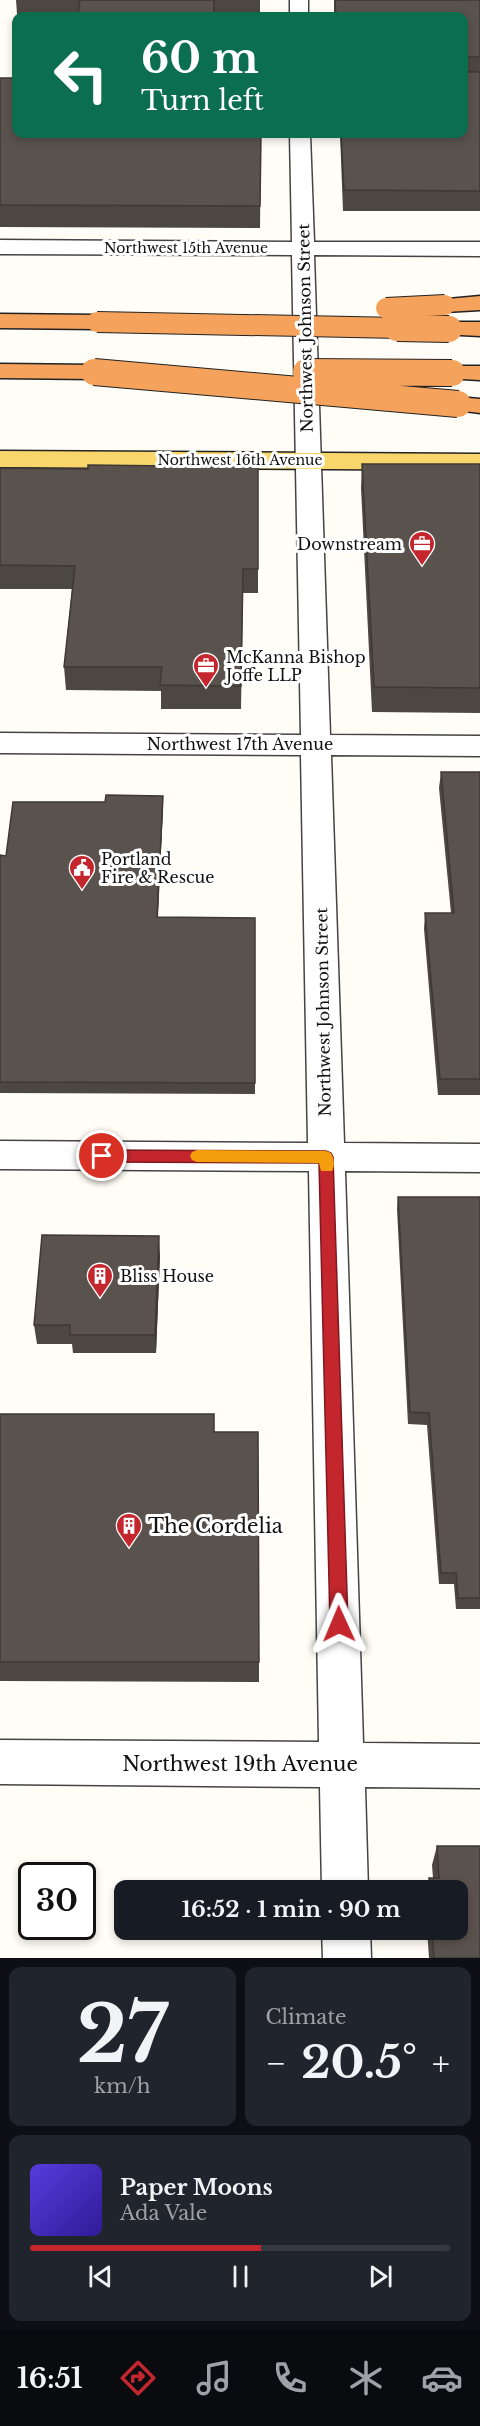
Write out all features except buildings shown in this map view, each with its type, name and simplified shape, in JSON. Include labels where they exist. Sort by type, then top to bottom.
[{"type":"highway","points":[[97,322],[480,303]]},
{"type":"highway","points":[[0,321],[480,329]]},
{"type":"highway","points":[[0,371],[480,373]]},
{"type":"highway","points":[[94,372],[469,405]]},
{"type":"main road","name":"Northwest 16th Avenue","points":[[0,459],[480,462]]},
{"type":"street","name":"Northwest Johnson Street","points":[[300,138],[345,1880]]},
{"type":"street","name":"Northwest 15th Avenue","points":[[0,247],[480,249]]},
{"type":"street","name":"Northwest 17th Avenue","points":[[0,743],[480,746]]},
{"type":"street","points":[[0,1155],[480,1158]]},
{"type":"street","name":"Northwest 19th Avenue","points":[[0,1762],[480,1766]]},
{"type":"street","points":[[346,1940],[347,1958]]},
{"type":"slow traffic","points":[[197,1156],[326,1157],[326,1166]]},
{"type":"place","name":"Downstream","points":[[422,567]]},
{"type":"place","name":"McKanna Bishop Joffe LLP","points":[[206,689]]},
{"type":"place","name":"Portland Fire & Rescue","points":[[82,891]]},
{"type":"place","name":"Bliss House","points":[[100,1299]]},
{"type":"place","name":"The Cordelia","points":[[129,1549]]},
{"type":"route","points":[[102,1156],[326,1157],[339,1624]]}]
